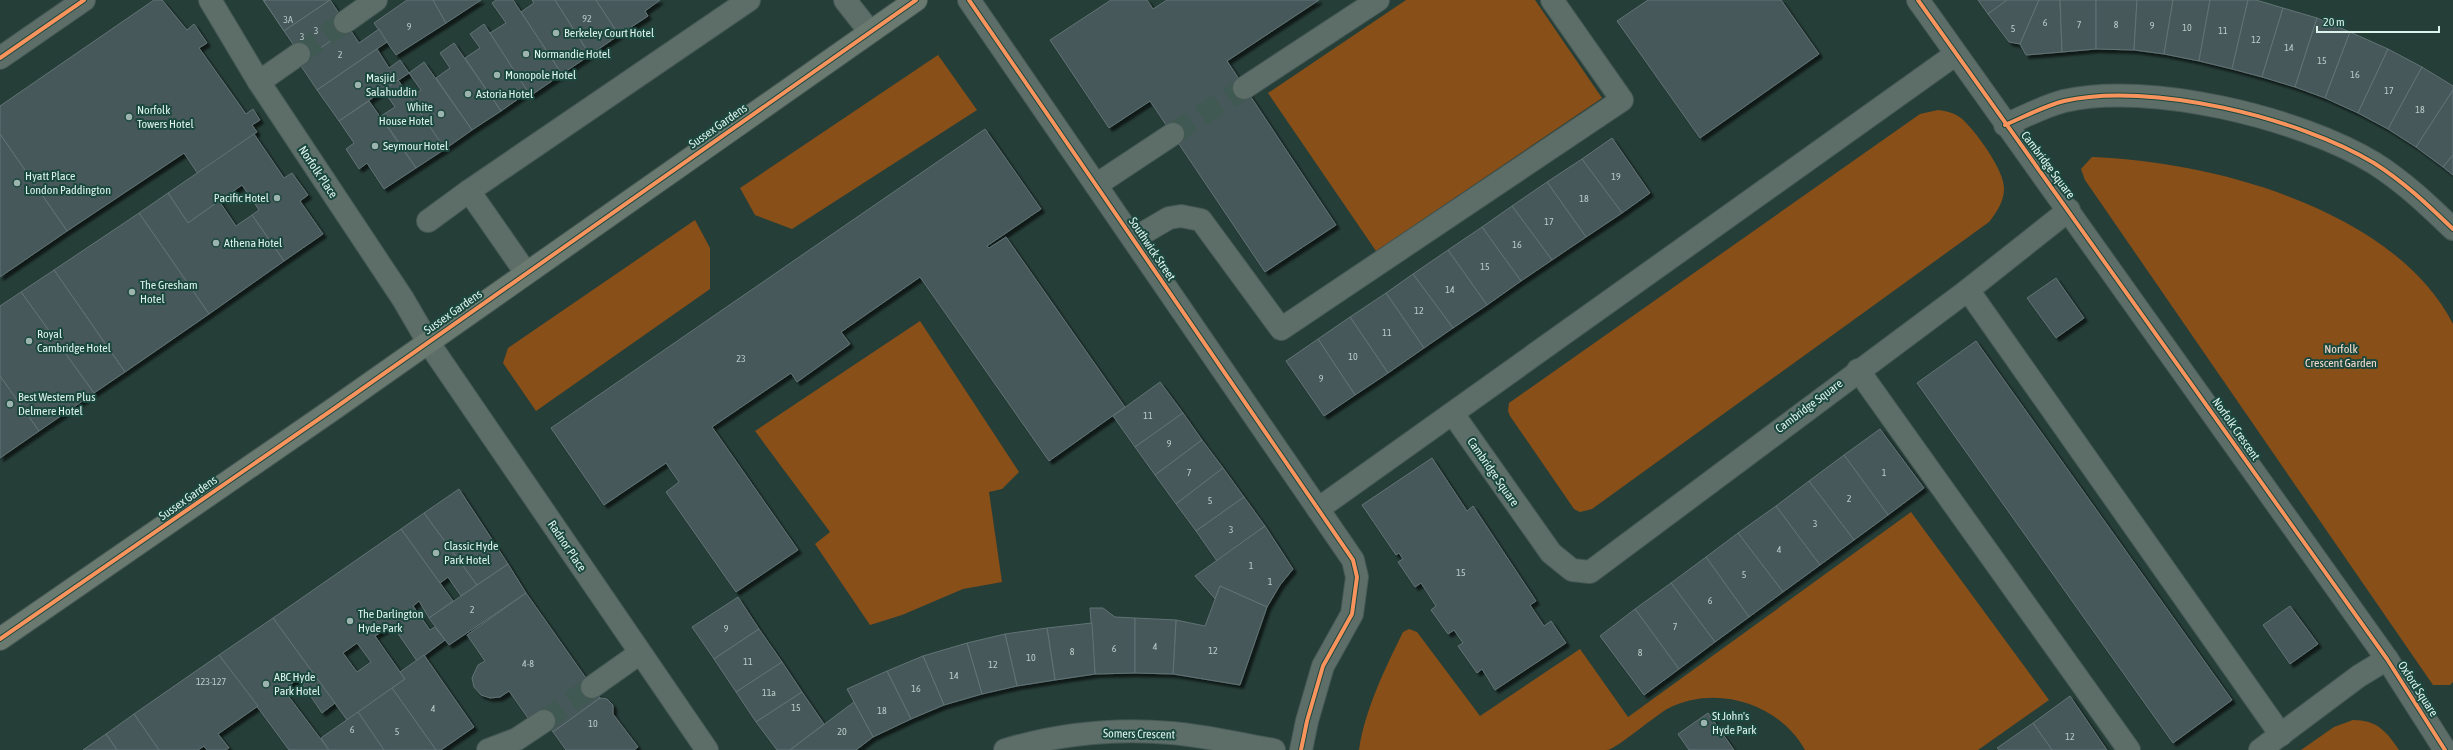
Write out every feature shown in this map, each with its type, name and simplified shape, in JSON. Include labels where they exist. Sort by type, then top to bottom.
[{"type":"main road","name":"Sussex Gardens","points":[[0,639],[332,410],[916,0]]},
{"type":"street","points":[[0,58],[84,0]]},
{"type":"street","name":"Norfolk Place","points":[[210,0],[259,82],[403,299],[428,342]]},
{"type":"street","points":[[345,22],[376,0]]},
{"type":"street","points":[[428,221],[469,190],[749,0]]},
{"type":"street","points":[[845,0],[870,32]]},
{"type":"street","name":"Southwick Street","points":[[969,0],[1353,560],[1357,577],[1356,596],[1352,614],[1323,666],[1307,721],[1301,750]]},
{"type":"street","points":[[1244,88],[1378,0]]},
{"type":"street","points":[[1133,239],[1169,218],[1182,216],[1201,220],[1281,329],[1622,100],[1552,0]]},
{"type":"street","points":[[1318,509],[1956,54],[1918,0]]},
{"type":"street","points":[[259,82],[299,54]]},
{"type":"street","name":"Cambridge Square","points":[[1453,414],[1551,553],[1572,570],[1590,572],[1858,370],[1968,290],[2069,210],[2005,125],[1956,54]]},
{"type":"street","points":[[2005,125],[2064,101],[2116,95],[2154,97],[2195,103],[2247,115],[2330,141],[2374,163],[2418,194],[2453,229]]},
{"type":"street","points":[[1096,185],[1173,134]]},
{"type":"street","points":[[469,190],[526,273]]},
{"type":"street","name":"Norfolk Crescent","points":[[2069,210],[2387,659]]},
{"type":"street","points":[[1968,290],[2281,735]]},
{"type":"street","name":"Radnor Place","points":[[428,342],[707,750]]},
{"type":"street","points":[[1858,370],[2129,750]]},
{"type":"street","points":[[592,687],[640,653]]},
{"type":"street","name":"Oxford Square","points":[[2260,750],[2359,676],[2387,659],[2445,750]]},
{"type":"street","points":[[488,750],[517,739],[544,721]]},
{"type":"street","name":"Somers Crescent","points":[[1005,750],[1073,735],[1124,732],[1172,733],[1274,750]]},
{"type":"green space","points":[[1406,0],[1535,0],[1602,98],[1376,251],[1268,93]]},
{"type":"green space","points":[[938,55],[977,110],[792,229],[755,215],[740,188]]},
{"type":"green space","points":[[1938,110],[1956,115],[1967,124],[1988,151],[2000,172],[2004,189],[2003,198],[1989,222],[1592,509],[1580,512],[1574,509],[1510,416],[1508,411],[1509,403],[1920,114]]},
{"type":"green space","name":"Norfolk Crescent Garden","points":[[2092,157],[2139,161],[2190,169],[2243,181],[2295,199],[2344,222],[2388,250],[2425,284],[2453,324],[2453,682],[2450,685],[2433,685],[2085,180],[2081,169]]},
{"type":"green space","points":[[695,220],[710,248],[710,289],[536,411],[503,363],[508,348]]},
{"type":"green space","points":[[920,321],[1019,472],[1002,489],[989,492],[1002,582],[963,589],[902,615],[870,625],[815,544],[830,532],[755,431]]},
{"type":"green space","points":[[1911,512],[2049,700],[1978,750],[1805,750],[1794,734],[1780,721],[1764,710],[1746,703],[1727,699],[1707,698],[1688,701],[1669,708],[1619,744],[1607,750],[1359,750],[1366,719],[1376,690],[1403,632],[1409,629],[1417,632],[1480,716],[1580,649],[1628,717]]},
{"type":"green space","points":[[2353,720],[2375,724],[2390,737],[2399,750],[2301,750],[2334,727]]},
{"type":"building","name":"Norfolk Towers Hotel","points":[[154,0],[162,0],[187,30],[194,24],[207,43],[199,48],[246,114],[253,109],[260,120],[252,125],[257,132],[198,174],[184,153],[67,231],[0,134],[0,106]]},
{"type":"building","points":[[263,0],[312,0],[318,8],[284,31]]},
{"type":"building","points":[[330,0],[284,31],[264,1]]},
{"type":"building","points":[[330,0],[349,28],[304,60],[284,31]]},
{"type":"building","points":[[407,0],[433,0],[446,23],[396,55],[374,23]]},
{"type":"building","points":[[433,0],[481,0],[446,23]]},
{"type":"building","name":"Normandie Hotel","points":[[496,0],[513,0],[562,74],[530,96],[490,33],[506,23],[492,3]]},
{"type":"building","name":"Berkeley Court Hotel","points":[[532,0],[555,0],[590,55],[562,74],[521,12],[534,3]]},
{"type":"building","points":[[555,0],[596,0],[619,35],[590,55]]},
{"type":"building","points":[[596,0],[660,0],[645,11],[648,16],[619,35]]},
{"type":"building","points":[[1111,0],[1147,0],[1153,9],[1167,0],[1319,0],[1227,61],[1336,225],[1265,272],[1150,101],[1109,128],[1050,40]]},
{"type":"building","points":[[1648,0],[1781,0],[1819,54],[1700,138],[1617,21]]},
{"type":"building","points":[[1978,0],[2007,0],[1988,14]]},
{"type":"building","points":[[2007,0],[2039,0],[2020,44],[2009,42],[1988,14]]},
{"type":"building","points":[[2039,0],[2060,0],[2062,52],[2026,55],[2020,44]]},
{"type":"building","points":[[2060,0],[2096,0],[2096,49],[2062,52]]},
{"type":"building","points":[[2096,0],[2137,0],[2134,50],[2096,49]]},
{"type":"building","points":[[2137,0],[2173,0],[2164,54],[2134,50]]},
{"type":"building","points":[[2173,0],[2210,0],[2199,61],[2164,54]]},
{"type":"building","points":[[2210,0],[2248,0],[2232,69],[2199,61]]},
{"type":"building","points":[[2248,0],[2256,0],[2283,8],[2262,77],[2232,69]]},
{"type":"building","points":[[2283,8],[2317,18],[2295,87],[2262,77]]},
{"type":"building","points":[[2317,18],[2350,32],[2325,98],[2295,87]]},
{"type":"building","name":"Monopole Hotel","points":[[484,24],[528,92],[501,111],[465,58],[480,48],[470,34]]},
{"type":"building","points":[[349,28],[359,43],[379,29],[387,42],[317,90],[299,63]]},
{"type":"building","points":[[2350,32],[2388,49],[2358,113],[2325,98]]},
{"type":"building","name":"Astoria Hotel","points":[[454,43],[501,111],[472,130],[436,78],[450,68],[440,53]]},
{"type":"building","name":"Masjid Salahuddin","points":[[377,49],[389,68],[400,60],[409,73],[339,121],[317,90]]},
{"type":"building","points":[[2388,49],[2422,67],[2388,129],[2358,113]]},
{"type":"building","name":"White House Hotel","points":[[424,62],[472,130],[445,149],[410,98],[421,90],[409,73]]},
{"type":"building","points":[[2422,67],[2453,86],[2453,90],[2416,147],[2388,129]]},
{"type":"building","points":[[398,80],[445,149],[416,168],[381,116],[395,107],[383,90]]},
{"type":"building","points":[[2453,90],[2453,155],[2443,167],[2416,147]]},
{"type":"building","name":"Seymour Hotel","points":[[369,101],[416,168],[384,189],[367,163],[359,169],[346,149],[354,143],[339,121]]},
{"type":"building","points":[[985,129],[1041,209],[987,246],[989,248],[1006,237],[1125,407],[1049,461],[920,277],[841,332],[850,344],[797,382],[791,373],[712,427],[798,550],[736,592],[666,492],[679,482],[666,463],[604,505],[551,428]]},
{"type":"building","name":"Hyatt Place London Paddington","points":[[0,134],[67,231],[0,277]]},
{"type":"building","name":"Pacific Hotel","points":[[254,134],[284,178],[292,173],[308,195],[300,201],[323,234],[284,261],[252,215],[259,210],[242,185],[188,223],[168,193]]},
{"type":"building","points":[[1612,138],[1650,193],[1622,213],[1582,159]]},
{"type":"building","points":[[2453,155],[2453,175],[2443,167]]},
{"type":"building","points":[[1582,159],[1622,213],[1586,237],[1547,182]]},
{"type":"building","points":[[1547,182],[1586,237],[1552,260],[1512,206]]},
{"type":"building","name":"Athena Hotel","points":[[168,193],[188,223],[219,201],[236,226],[252,215],[284,261],[209,314],[139,213]]},
{"type":"building","points":[[1512,206],[1552,260],[1521,281],[1482,227]]},
{"type":"building","name":"The Gresham Hotel","points":[[139,213],[209,314],[125,372],[54,270]]},
{"type":"building","points":[[1482,227],[1521,281],[1487,305],[1448,250]]},
{"type":"building","points":[[1448,250],[1487,305],[1453,328],[1413,274]]},
{"type":"building","points":[[54,270],[125,372],[94,393],[21,292]]},
{"type":"building","points":[[1413,274],[1453,328],[1424,348],[1386,293]]},
{"type":"building","points":[[2056,278],[2084,318],[2056,338],[2027,298]]},
{"type":"building","name":"Royal Cambridge Hotel","points":[[21,292],[94,393],[39,431],[0,376],[0,306]]},
{"type":"building","points":[[1386,293],[1424,348],[1388,373],[1350,317]]},
{"type":"building","points":[[1350,317],[1388,373],[1355,395],[1318,339]]},
{"type":"building","points":[[1318,339],[1355,395],[1324,416],[1286,361]]},
{"type":"building","points":[[1976,341],[2232,700],[2173,743],[1917,383]]},
{"type":"building","name":"Best Western Plus Delmere Hotel","points":[[0,376],[39,431],[0,458]]},
{"type":"building","points":[[1160,382],[1183,413],[1135,447],[1113,416]]},
{"type":"building","points":[[1183,413],[1202,440],[1155,475],[1135,447]]},
{"type":"building","points":[[1880,429],[1924,488],[1888,515],[1844,455]]},
{"type":"building","points":[[1202,440],[1223,468],[1176,504],[1155,475]]},
{"type":"building","points":[[1844,455],[1888,515],[1854,540],[1809,481]]},
{"type":"building","points":[[1432,458],[1467,511],[1473,506],[1536,601],[1530,605],[1544,626],[1551,621],[1566,643],[1495,690],[1482,669],[1477,673],[1458,646],[1463,643],[1454,630],[1448,634],[1431,610],[1436,606],[1421,583],[1415,587],[1398,562],[1403,559],[1399,553],[1396,555],[1362,505]]},
{"type":"building","points":[[1223,468],[1244,497],[1196,531],[1176,504]]},
{"type":"building","points":[[1809,481],[1854,540],[1820,565],[1776,506]]},
{"type":"building","points":[[459,489],[508,564],[477,585],[424,513]]},
{"type":"building","points":[[1244,497],[1265,526],[1217,561],[1196,531]]},
{"type":"building","points":[[1776,506],[1820,565],[1783,592],[1738,533]]},
{"type":"building","name":"Classic Hyde Park Hotel","points":[[424,513],[477,585],[461,596],[448,577],[440,583],[401,529]]},
{"type":"building","points":[[1265,526],[1293,569],[1280,585],[1267,607],[1220,586],[1215,599],[1195,576]]},
{"type":"building","name":"The Darlington Hyde Park","points":[[401,529],[453,601],[429,618],[419,601],[413,606],[430,630],[435,627],[445,640],[417,661],[392,625],[375,636],[405,679],[347,720],[273,618]],"holes":[[[357,643],[371,662],[357,672],[343,653]]]},
{"type":"building","points":[[1738,533],[1783,592],[1749,617],[1706,557]]},
{"type":"building","points":[[1706,557],[1749,617],[1715,642],[1671,583]]},
{"type":"building","points":[[508,564],[526,593],[449,645],[429,618]]},
{"type":"building","points":[[1671,583],[1715,642],[1679,669],[1635,609]]},
{"type":"building","points":[[1220,586],[1267,607],[1240,685],[1173,674],[1176,620],[1205,626]]},
{"type":"building","points":[[526,593],[600,698],[553,732],[538,712],[528,718],[509,691],[500,697],[490,698],[481,695],[474,687],[472,678],[478,665],[485,661],[467,635]]},
{"type":"building","points":[[738,597],[759,629],[714,659],[692,627]]},
{"type":"building","points":[[2290,606],[2318,644],[2290,664],[2263,625]]},
{"type":"building","points":[[1090,608],[1103,608],[1115,617],[1135,618],[1135,673],[1095,674]]},
{"type":"building","points":[[1635,609],[1679,669],[1644,695],[1600,636]]},
{"type":"building","name":"ABC Hyde Park Hotel","points":[[273,618],[335,703],[322,713],[299,679],[283,689],[329,750],[289,750],[219,655]]},
{"type":"building","points":[[1135,618],[1176,620],[1173,674],[1135,673]]},
{"type":"building","points":[[1092,623],[1095,674],[1055,680],[1047,628]]},
{"type":"building","points":[[1047,628],[1055,680],[1017,686],[1005,634]]},
{"type":"building","points":[[759,629],[782,662],[736,692],[714,659]]},
{"type":"building","points":[[1005,634],[1017,686],[982,694],[967,643]]},
{"type":"building","points":[[967,643],[982,694],[944,705],[923,656]]},
{"type":"building","points":[[219,655],[258,706],[218,734],[229,748],[225,750],[207,750],[204,746],[198,750],[159,750],[134,714]]},
{"type":"building","points":[[424,655],[474,727],[441,750],[436,750],[392,688],[405,679],[400,672]]},
{"type":"building","points":[[923,656],[944,705],[911,719],[887,671]]},
{"type":"building","points":[[782,662],[802,692],[756,722],[736,692]]},
{"type":"building","points":[[887,671],[911,719],[873,737],[847,689]]},
{"type":"building","points":[[392,688],[436,750],[384,750],[358,712]]},
{"type":"building","points":[[802,692],[824,724],[790,750],[777,750],[756,722]]},
{"type":"building","points":[[2070,696],[2107,750],[2052,750],[2033,723]]},
{"type":"building","points":[[600,698],[607,699],[613,705],[613,714],[638,747],[634,750],[566,750],[553,732]]},
{"type":"building","points":[[854,702],[873,737],[856,750],[790,750]]},
{"type":"building","points":[[358,712],[384,750],[329,750],[321,738]]},
{"type":"building","name":"St John's Hyde Park","points":[[1708,713],[1734,750],[1689,750],[1678,734]]},
{"type":"building","points":[[134,714],[159,750],[117,750],[106,734]]},
{"type":"building","points":[[2033,723],[2052,750],[1999,750],[1997,748]]},
{"type":"building","points":[[106,734],[117,750],[83,750]]},
{"type":"tunnel","points":[[299,54],[345,22]]},
{"type":"tunnel","points":[[1173,134],[1244,88]]},
{"type":"tunnel","points":[[544,721],[592,687]]},
{"type":"cycle path","points":[[0,58],[84,0]]},
{"type":"cycle path","points":[[0,639],[332,410],[916,0]]},
{"type":"cycle path","points":[[969,0],[1353,560],[1357,577],[1352,614],[1323,666],[1307,721],[1301,750]]},
{"type":"cycle path","points":[[1918,0],[2387,659],[2445,750]]},
{"type":"cycle path","points":[[2005,125],[2057,103],[2099,96],[2138,96],[2180,100],[2223,108],[2266,118],[2306,132],[2343,147],[2374,163],[2406,186],[2453,229]]},
{"type":"place","name":"Berkeley Court Hotel","points":[[556,33]]},
{"type":"place","name":"Normandie Hotel","points":[[526,54]]},
{"type":"place","name":"Monopole Hotel","points":[[497,75]]},
{"type":"place","name":"Masjid Salahuddin","points":[[358,85]]},
{"type":"place","name":"Astoria Hotel","points":[[468,94]]},
{"type":"place","name":"White House Hotel","points":[[441,114]]},
{"type":"place","name":"Norfolk Towers Hotel","points":[[129,117]]},
{"type":"place","name":"Seymour Hotel","points":[[375,146]]},
{"type":"place","name":"Hyatt Place London Paddington","points":[[17,183]]},
{"type":"place","name":"Pacific Hotel","points":[[277,198]]},
{"type":"place","name":"Athena Hotel","points":[[216,243]]},
{"type":"place","name":"The Gresham Hotel","points":[[132,292]]},
{"type":"place","name":"Royal Cambridge Hotel","points":[[29,341]]},
{"type":"place","name":"Best Western Plus Delmere Hotel","points":[[10,404]]},
{"type":"place","name":"Classic Hyde Park Hotel","points":[[436,553]]},
{"type":"place","name":"The Darlington Hyde Park","points":[[350,621]]},
{"type":"place","name":"ABC Hyde Park Hotel","points":[[266,684]]},
{"type":"place","name":"St John's Hyde Park","points":[[1704,723]]}]
